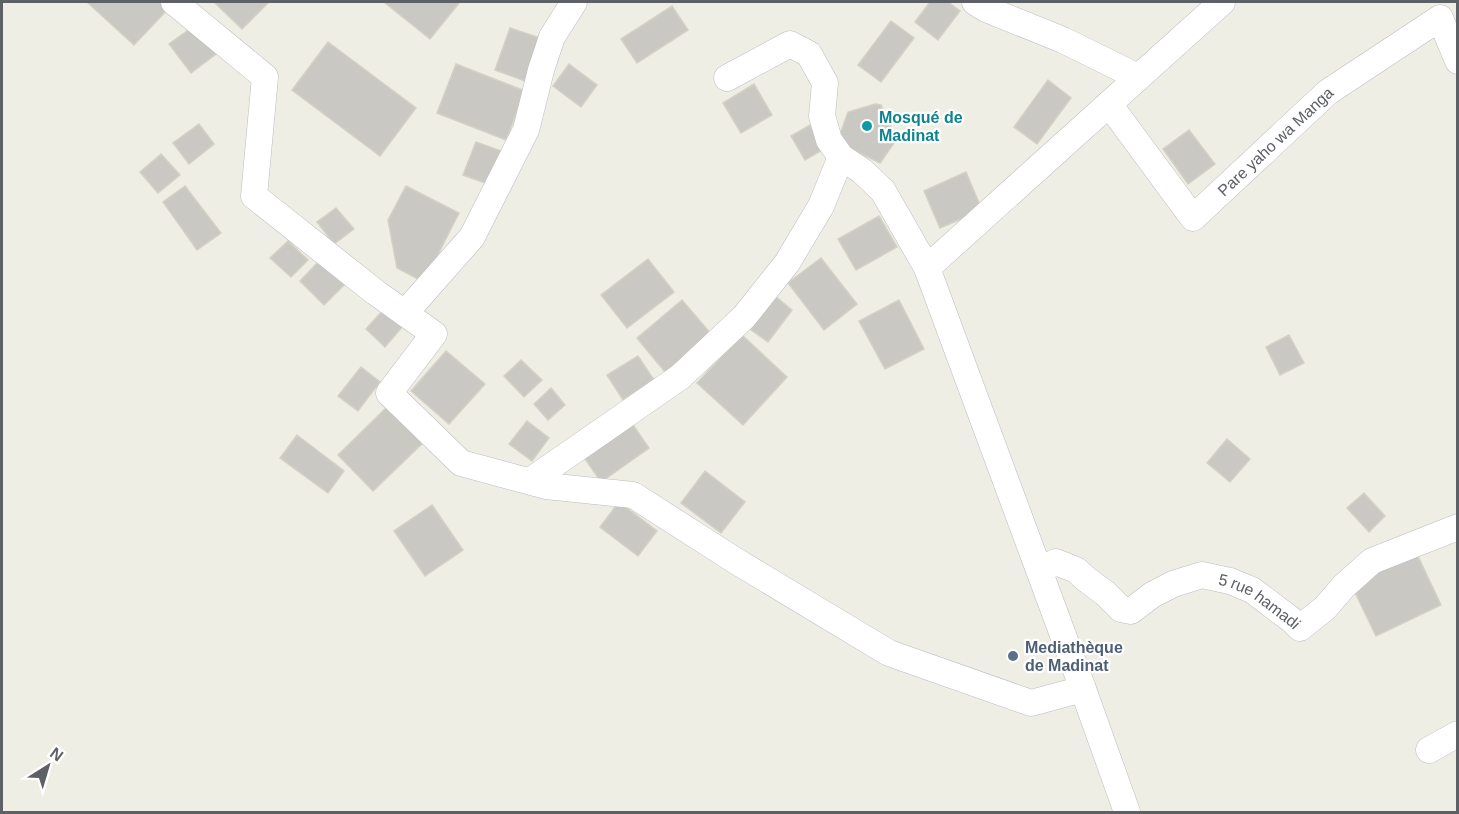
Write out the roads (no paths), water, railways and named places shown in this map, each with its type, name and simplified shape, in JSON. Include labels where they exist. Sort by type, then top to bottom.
[{"type":"street","points":[[174,2],[265,77],[254,196],[375,292],[434,333],[388,393],[461,463],[546,486],[633,495],[736,561],[889,653],[1031,703],[1083,689]]},
{"type":"street","points":[[405,314],[472,237],[526,130],[552,37],[574,2]]},
{"type":"street","points":[[975,2],[986,9],[1063,40],[1138,77]]},
{"type":"street","points":[[927,268],[1222,2]]},
{"type":"street","name":"Pare yaho wa Manga","points":[[1109,104],[1193,218],[1328,92],[1442,10],[1458,61]]},
{"type":"street","points":[[727,78],[790,44],[808,54],[825,83],[822,116],[829,140],[841,157],[884,191],[927,268],[1127,813]]},
{"type":"street","points":[[530,481],[680,376],[744,317],[787,263],[821,206],[841,157]]},
{"type":"street","name":"5 rue hamadi","points":[[1038,566],[1048,566],[1056,562],[1076,570],[1121,609],[1131,611],[1173,584],[1202,575],[1230,581],[1252,590],[1300,628],[1325,608],[1344,586],[1372,561],[1458,527]]},
{"type":"street","points":[[1430,750],[1458,734]]},
{"type":"place","name":"Mosqué de Madinat","points":[[867,126]]},
{"type":"place","name":"Mediathèque de Madinat","points":[[1013,656]]}]
